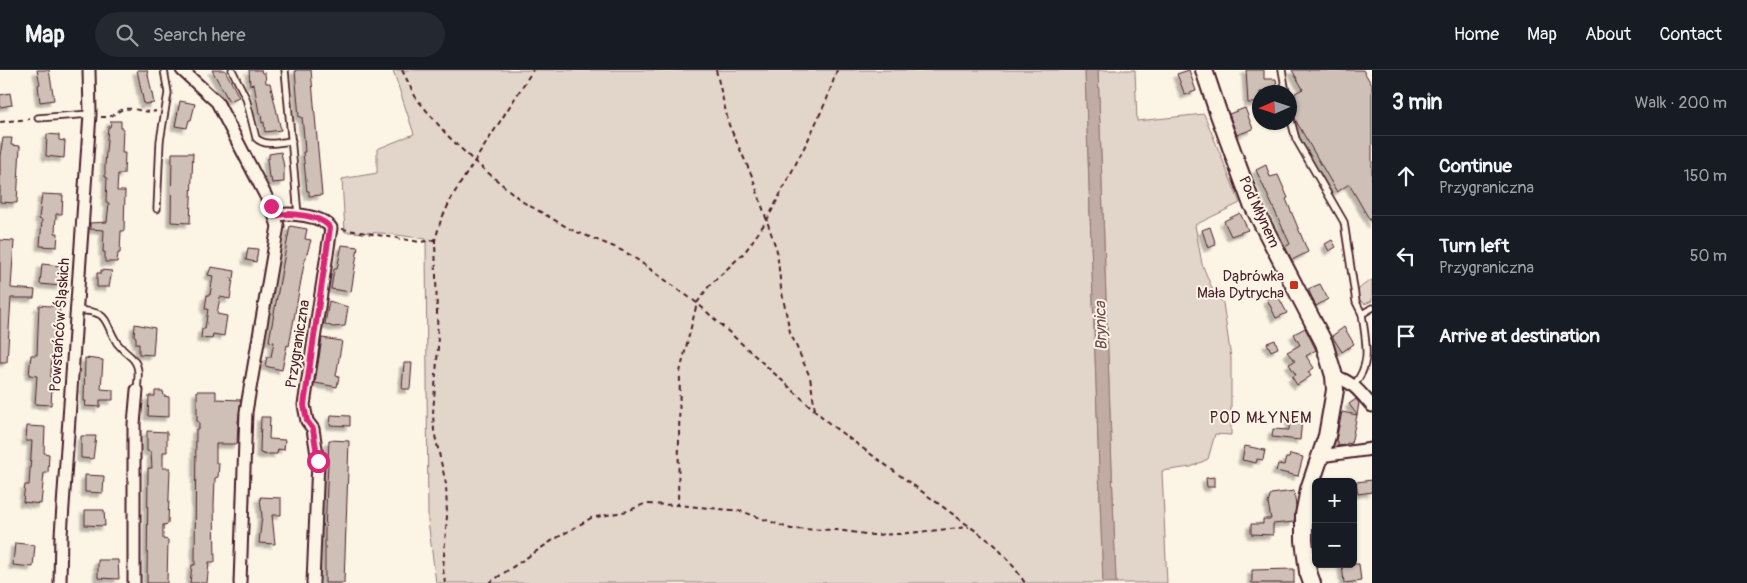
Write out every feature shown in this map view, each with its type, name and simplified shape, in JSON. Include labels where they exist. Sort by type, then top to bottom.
[{"type":"street","name":"Powstańców Śląskich","points":[[60,583],[61,535],[90,114],[89,70]]},
{"type":"street","points":[[182,70],[217,102],[275,216],[278,226],[246,412],[240,583]]},
{"type":"street","name":"Pod Młynem","points":[[1204,70],[1252,202],[1324,343],[1334,376],[1335,390],[1327,436],[1309,489],[1304,515],[1304,540],[1308,572],[1312,583]]},
{"type":"street","points":[[275,216],[282,214],[319,218],[327,223],[330,228]]},
{"type":"street","name":"Przygraniczna","points":[[313,583],[318,461],[313,429],[307,421],[304,405],[330,228]]},
{"type":"street","points":[[1334,376],[1346,379],[1354,385],[1372,406]]},
{"type":"street","points":[[134,583],[134,424],[137,390]]},
{"type":"street","points":[[1320,456],[1372,449]]},
{"type":"lane","points":[[157,209],[160,142],[168,93],[164,70]]},
{"type":"lane","points":[[232,70],[246,98],[256,138],[264,143],[292,141]]},
{"type":"lane","points":[[285,70],[298,216]]},
{"type":"lane","points":[[1282,70],[1285,85]]},
{"type":"lane","points":[[38,118],[90,114]]},
{"type":"lane","points":[[1294,130],[1296,139],[1344,222],[1356,302],[1362,314],[1371,359],[1369,368],[1354,385]]},
{"type":"lane","points":[[1362,314],[1372,308]]},
{"type":"lane","points":[[76,310],[97,312],[105,317],[118,344],[134,359],[138,366],[137,390]]},
{"type":"path","points":[[402,70],[416,98],[447,135],[474,161],[523,202],[572,230],[632,256],[697,303],[831,425],[996,545],[1024,583]]},
{"type":"path","points":[[445,583],[443,569],[447,516],[446,484],[434,431],[433,413],[438,348],[436,240],[441,220],[453,194],[533,70]]},
{"type":"path","points":[[716,70],[729,125],[752,176],[777,251],[781,288],[790,332],[810,377],[815,410]]},
{"type":"path","points":[[678,505],[680,372],[697,303],[709,286],[744,252],[767,220],[808,140],[827,99],[837,70]]},
{"type":"path","points":[[90,114],[97,117],[110,117],[125,109],[151,112],[166,108]]},
{"type":"path","points":[[0,122],[38,118]]},
{"type":"path","points":[[330,228],[420,242],[436,240]]},
{"type":"path","points":[[489,583],[553,540],[591,518],[628,511],[644,504],[678,505],[741,512],[791,529],[837,530],[872,535],[969,527]]},
{"type":"shaded area","points":[[393,70],[1085,70],[1103,583],[436,583],[428,521],[426,239],[382,233],[345,232],[342,179],[377,173],[377,149],[414,134]]},
{"type":"shaded area","points":[[1098,70],[1135,70],[1137,121],[1204,114],[1240,203],[1195,225],[1202,264],[1214,293],[1223,303],[1231,358],[1231,435],[1215,434],[1208,459],[1191,467],[1162,471],[1167,583],[1116,583]]},
{"type":"shaded area","points":[[1372,280],[1372,301],[1365,304],[1357,297],[1358,290]]},
{"type":"water","name":"Brynica","points":[[1085,70],[1098,70],[1116,583],[1103,583]]},
{"type":"building","points":[[37,70],[49,70],[54,100],[40,102],[38,85],[40,84]]},
{"type":"building","points":[[137,70],[147,70],[154,103],[144,104]]},
{"type":"building","points":[[212,70],[225,70],[239,97],[229,101]]},
{"type":"building","points":[[249,70],[261,70],[262,73],[265,73],[266,83],[270,83],[281,130],[265,132],[264,122],[262,123],[261,113],[259,113],[254,84],[250,85]]},
{"type":"building","points":[[295,70],[311,70],[322,195],[309,196],[309,191],[307,191],[303,152],[305,152],[304,137],[302,117],[299,117]]},
{"type":"building","points":[[1189,70],[1196,91],[1185,95],[1177,74]]},
{"type":"building","points":[[1246,70],[1264,70],[1264,79],[1276,79],[1277,85],[1252,85],[1252,103],[1248,103]]},
{"type":"building","points":[[1292,70],[1363,70],[1372,85],[1372,224],[1349,184],[1337,192],[1297,123],[1297,92],[1303,89]]},
{"type":"building","points":[[10,93],[12,105],[0,107],[0,95]]},
{"type":"building","points":[[180,101],[195,104],[187,128],[175,126]]},
{"type":"building","points":[[1245,108],[1252,129],[1237,135],[1229,114]]},
{"type":"building","points":[[111,121],[121,121],[121,128],[123,128],[122,153],[125,153],[124,174],[118,174],[117,191],[125,191],[124,231],[121,231],[120,253],[118,253],[117,262],[105,262],[105,252],[103,252],[104,230],[90,229],[90,223],[107,222],[109,203],[106,203],[107,177],[105,177],[105,165],[108,127],[110,127]]},
{"type":"building","points":[[47,134],[59,135],[59,140],[65,141],[64,158],[46,156]]},
{"type":"building","points":[[3,138],[12,138],[11,145],[20,146],[17,203],[0,202],[0,156]]},
{"type":"building","points":[[281,152],[284,182],[272,183],[271,178],[269,178],[267,159],[269,159],[269,154]]},
{"type":"building","points":[[172,153],[193,153],[190,223],[171,222]]},
{"type":"building","points":[[1266,165],[1270,177],[1278,175],[1308,252],[1292,260],[1285,247],[1290,244],[1256,170]]},
{"type":"building","points":[[42,194],[63,195],[62,214],[56,214],[55,233],[58,233],[57,247],[40,246],[42,220],[39,219]]},
{"type":"building","points":[[1240,213],[1248,230],[1231,236],[1224,221]]},
{"type":"building","points":[[290,226],[307,229],[305,239],[311,240],[304,264],[289,346],[287,345],[282,370],[265,366],[267,357],[271,357],[274,342],[269,341]]},
{"type":"building","points":[[1210,227],[1216,245],[1208,248],[1202,230]]},
{"type":"building","points":[[0,240],[14,241],[11,288],[35,290],[34,298],[11,298],[7,362],[0,362]]},
{"type":"building","points":[[1332,240],[1336,247],[1329,251],[1325,244]]},
{"type":"building","points":[[342,245],[358,247],[351,292],[331,289],[334,269],[337,269]]},
{"type":"building","points":[[248,248],[258,249],[256,262],[246,260]]},
{"type":"building","points":[[42,264],[61,266],[60,286],[40,284]]},
{"type":"building","points":[[211,267],[235,271],[234,279],[230,278],[233,279],[230,299],[220,297],[217,314],[227,316],[224,336],[213,334],[212,339],[201,338],[202,329],[205,329],[208,309],[205,309],[207,295],[210,295],[213,276],[208,275]]},
{"type":"building","points":[[101,270],[112,271],[109,287],[97,287],[97,273],[101,273]]},
{"type":"building","points":[[1320,284],[1328,299],[1316,306],[1308,289]]},
{"type":"building","points":[[1277,294],[1287,313],[1276,318],[1267,299]]},
{"type":"building","points":[[329,301],[348,307],[345,326],[333,327],[325,324]]},
{"type":"building","points":[[39,305],[60,307],[59,321],[56,320],[55,343],[53,343],[50,388],[52,388],[51,405],[35,404],[37,376],[29,375],[31,355],[37,355]]},
{"type":"building","points":[[135,324],[155,328],[153,355],[139,354],[139,344],[136,344],[136,337],[134,336]]},
{"type":"building","points":[[1344,327],[1354,344],[1342,352],[1332,336]]},
{"type":"building","points":[[1305,328],[1316,350],[1306,356],[1314,368],[1308,372],[1311,376],[1297,385],[1292,377],[1296,375],[1289,364],[1295,361],[1287,352],[1300,345],[1294,334]]},
{"type":"building","points":[[322,338],[342,341],[336,376],[339,377],[337,387],[315,383]]},
{"type":"building","points":[[1275,340],[1278,348],[1271,351],[1267,343]]},
{"type":"building","points":[[85,358],[103,360],[101,389],[113,390],[113,400],[100,400],[100,407],[85,406]]},
{"type":"building","points":[[404,363],[412,363],[410,389],[402,389]]},
{"type":"building","points":[[155,391],[163,391],[164,396],[169,397],[169,417],[148,416],[149,396],[155,396]]},
{"type":"building","points":[[197,391],[216,391],[216,399],[241,400],[237,444],[216,444],[216,463],[219,463],[218,477],[215,478],[215,562],[209,562],[207,583],[190,583],[192,565],[195,565],[196,429],[199,429],[199,422],[197,421]]},
{"type":"building","points":[[1356,399],[1359,403],[1357,415],[1349,404]]},
{"type":"building","points":[[1342,412],[1357,415],[1351,444],[1347,443],[1346,445],[1338,446],[1338,441],[1336,440]]},
{"type":"building","points":[[331,415],[350,416],[350,426],[330,425]]},
{"type":"building","points":[[261,417],[270,417],[269,439],[285,440],[284,450],[278,449],[277,454],[267,455],[260,453]]},
{"type":"building","points":[[1290,418],[1302,419],[1300,440],[1272,437],[1273,429],[1289,430]]},
{"type":"building","points":[[27,426],[45,427],[44,453],[49,454],[48,473],[44,473],[41,504],[23,502],[25,485],[29,485],[32,441],[26,441]]},
{"type":"building","points":[[147,431],[167,432],[167,452],[163,452],[163,468],[170,468],[168,524],[163,525],[163,539],[168,540],[167,583],[147,583],[148,468],[152,468],[151,452],[147,451]]},
{"type":"building","points":[[81,436],[96,436],[93,459],[81,458]]},
{"type":"building","points":[[329,440],[349,441],[344,583],[325,583]]},
{"type":"building","points":[[1245,446],[1265,450],[1263,460],[1257,459],[1256,463],[1242,460]]},
{"type":"building","points":[[1290,454],[1303,457],[1298,476],[1276,471],[1278,464],[1284,465],[1286,458],[1289,458]]},
{"type":"building","points":[[85,475],[104,476],[103,493],[85,492]]},
{"type":"building","points":[[1214,477],[1214,487],[1207,487],[1206,478]]},
{"type":"building","points":[[1372,480],[1372,492],[1358,494],[1357,482]]},
{"type":"building","points":[[1294,491],[1296,506],[1294,522],[1273,524],[1273,535],[1251,534],[1251,524],[1263,524],[1263,519],[1271,519],[1268,503],[1271,494]]},
{"type":"building","points":[[260,497],[281,498],[281,515],[272,515],[275,544],[259,543],[262,516]]},
{"type":"building","points":[[85,510],[104,510],[105,526],[85,525]]},
{"type":"building","points":[[15,543],[35,545],[33,567],[13,565]]},
{"type":"building","points":[[98,560],[118,560],[119,579],[98,578]]},
{"type":"building","points":[[1357,564],[1359,564],[1361,581],[1344,583],[1342,568],[1357,568]]},
{"type":"building","points":[[1294,569],[1294,583],[1252,583],[1252,570]]},
{"type":"place","name":"Dąbrówka Mała Dytrycha","points":[[1294,285]]},
{"type":"district","name":"POD MŁYNEM","points":[[1261,418]]},
{"type":"route","points":[[271,206],[275,216],[282,214],[319,218],[327,223],[330,228],[304,405],[307,421],[313,429],[318,461]]}]
